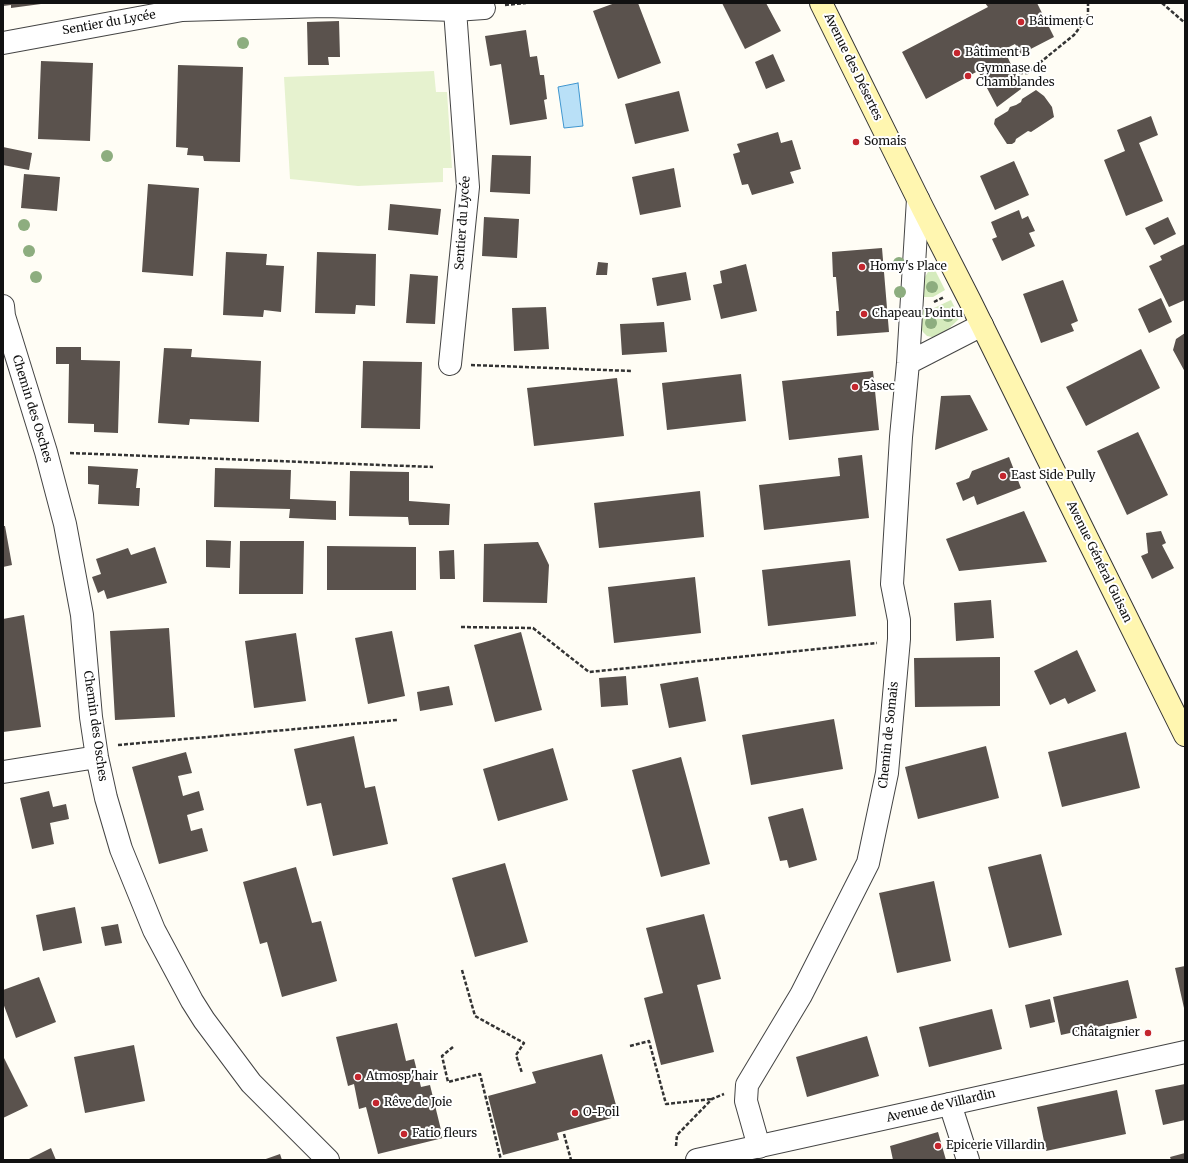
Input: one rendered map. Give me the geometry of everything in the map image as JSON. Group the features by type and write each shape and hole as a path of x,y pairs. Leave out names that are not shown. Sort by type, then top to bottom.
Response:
{"main road":[{"name":"Avenue des Désertes","path":"821,3 982,325"},
{"name":"Avenue Général Guisan","path":"982,325 1185,735"}],"street":[{"name":"Sentier du Lycée","path":"3,43 182,10 325,6 455,10 484,8"},
{"name":"Sentier du Lycée","path":"450,364 468,187 455,10"},
{"name":"Chemin de Somais","path":"759,1147 746,1101 747,1085 801,996 868,863 887,773 899,639 899,620 892,584 894,537 908,363 918,199"},
{"name":"Chemin des Osches","path":"3,306 4,316 46,452 64,524 82,615 91,717 97,757 106,798 121,849 154,930 192,1001 216,1037 251,1083 328,1160"},
{"path":"908,363 982,325"},
{"path":"3,772 97,757"},
{"name":"Avenue de Villardin","path":"697,1160 1185,1052"},
{"path":"950,1104 968,1160"}],"path":[{"path":"1019,73 1027,73 1074,35 1088,16 1088,3"},
{"path":"1162,3 1185,23"},
{"path":"450,364 631,371"},
{"path":"46,452 433,467"},
{"path":"461,627 533,628 589,672 881,643"},
{"path":"118,745 397,720"},
{"path":"462,970 475,1016 524,1043 516,1055 522,1073"},
{"path":"630,1046 649,1041 666,1104 712,1099 729,1092"},
{"path":"453,1047 442,1056 448,1082 480,1074 501,1160"},
{"path":"676,1146 677,1135 712,1099"},
{"path":"564,1134 570,1160"}],"green space":[{"path":"434,71 436,92 447,92 452,168 443,168 443,182 358,186 290,179 284,77"},
{"path":"934,268 945,290 933,297 921,297 923,280 928,272"},
{"path":"951,300 960,318 941,336 927,336 921,328 921,308 934,308"}],"water":[{"path":"578,83 583,126 564,128 558,87"}],"building":[{"path":"3,3 41,4 11,8 11,5 3,6"},
{"path":"615,3 638,3 661,63 618,79 593,11"},
{"path":"722,3 766,3 781,31 745,49"},
{"name":"Bâtiment B","path":"985,3 1037,3 1054,37 1021,54 1015,44 1009,47 1012,54 1007,56 1019,81 1021,89 997,107 978,71 926,99 902,52 988,7"},
{"path":"339,21 340,57 328,57 329,65 308,65 307,22"},
{"path":"526,30 530,57 537,56 540,75 544,75 547,99 544,100 547,119 510,125 501,64 490,66 485,36"},
{"path":"773,54 785,81 766,89 755,62"},
{"path":"41,61 93,63 90,141 38,139"},
{"path":"178,65 243,67 240,162 204,161 203,156 187,155 188,148 176,147"},
{"path":"1036,90 1044,96 1052,107 1054,117 1031,132 1028,131 1016,139 1012,144 1007,144 994,124 995,119"},
{"path":"679,91 689,131 635,144 625,104"},
{"path":"1151,116 1158,135 1139,143 1163,201 1126,216 1104,160 1125,151 1117,130"},
{"path":"778,132 781,143 792,140 801,169 790,172 794,183 752,195 748,184 742,185 733,154 740,152 737,144"},
{"path":"3,147 32,153 29,170 3,165"},
{"path":"492,155 531,156 530,194 490,192"},
{"path":"1014,161 1029,195 995,210 980,176"},
{"path":"674,168 681,207 640,215 632,177"},
{"path":"24,174 60,177 57,211 21,208"},
{"path":"148,184 199,188 193,276 142,272"},
{"path":"390,204 441,209 438,235 388,230"},
{"path":"1019,210 1022,219 1028,216 1035,231 1029,233 1035,246 1002,261 992,239 997,237 991,222"},
{"path":"484,217 519,219 517,258 482,256"},
{"path":"1168,217 1176,234 1154,245 1145,228"},
{"path":"1185,244 1185,300 1169,307 1149,266 1162,260 1160,256"},
{"path":"882,248 889,332 837,336 836,311 839,311 836,277 833,277 832,252"},
{"path":"226,252 267,254 266,265 284,266 281,312 264,310 263,317 223,315"},
{"path":"317,252 376,254 375,306 356,305 355,314 315,313"},
{"path":"598,262 608,263 607,275 596,275"},
{"path":"746,264 757,311 721,319 713,285 722,283 720,271"},
{"path":"686,272 691,300 657,306 652,278"},
{"path":"410,274 438,276 435,324 406,323"},
{"path":"1063,280 1078,321 1071,324 1074,331 1041,343 1023,294"},
{"path":"1161,298 1172,322 1149,333 1138,309"},
{"path":"546,307 549,349 514,351 512,308"},
{"path":"664,322 667,352 622,355 620,324"},
{"path":"1185,333 1185,372 1173,350 1176,339"},
{"path":"56,347 81,347 81,360 120,361 118,433 94,432 94,424 68,423 69,364 56,364"},
{"path":"164,348 192,349 191,357 261,361 259,422 190,419 189,425 158,423"},
{"path":"1141,349 1160,388 1086,426 1066,387"},
{"path":"363,361 422,362 420,429 361,428"},
{"path":"873,371 879,430 789,440 782,381"},
{"path":"741,374 746,421 667,430 662,383"},
{"path":"617,378 624,436 534,446 527,388"},
{"path":"970,395 988,430 935,450 941,396"},
{"path":"1138,432 1168,495 1127,515 1097,451"},
{"path":"862,455 869,518 764,530 759,485 840,476 838,458"},
{"path":"1009,457 1021,488 977,505 974,496 963,501 956,483 969,478 972,471"},
{"path":"88,466 138,469 136,488 140,488 139,506 98,504 99,485 88,484"},
{"path":"215,468 291,470 290,499 336,501 336,520 289,518 290,509 214,507"},
{"path":"350,471 409,472 409,501 450,504 449,525 409,525 408,517 349,516"},
{"path":"700,491 704,537 599,548 594,503"},
{"path":"1024,511 1047,562 959,571 946,539"},
{"path":"3,526 5,526 12,565 3,567"},
{"path":"1161,531 1166,543 1162,545 1174,568 1152,579 1141,556 1148,553 1146,533"},
{"path":"206,540 231,541 230,568 206,567"},
{"path":"240,541 304,541 303,594 239,594"},
{"path":"538,542 549,565 547,603 483,602 484,544"},
{"path":"327,546 416,547 416,590 327,590"},
{"path":"155,547 167,583 107,599 104,590 98,593 92,577 101,574 96,559 128,548 131,555"},
{"path":"454,550 455,579 440,579 439,551"},
{"path":"850,560 856,616 768,626 762,570"},
{"path":"695,577 701,633 614,643 608,587"},
{"path":"991,600 994,638 956,641 954,603"},
{"path":"24,615 41,727 3,732 3,619"},
{"path":"169,628 175,717 115,720 110,631"},
{"path":"392,631 405,696 368,704 355,638"},
{"path":"521,632 542,710 495,722 474,645"},
{"path":"296,633 306,701 254,708 245,641"},
{"path":"1077,650 1096,691 1068,704 1065,698 1050,705 1034,671"},
{"path":"1000,657 1000,706 915,707 914,658"},
{"path":"626,676 628,705 601,707 599,678"},
{"path":"698,677 706,721 669,728 660,684"},
{"path":"449,686 453,705 420,711 417,692"},
{"path":"834,719 843,769 751,785 742,735"},
{"path":"1126,732 1140,788 1062,807 1048,752"},
{"path":"354,736 365,788 375,786 388,844 333,856 321,803 307,806 294,749"},
{"path":"986,746 999,798 918,819 905,767"},
{"path":"553,748 568,800 498,821 483,769"},
{"path":"186,752 192,773 178,776 183,796 199,791 204,810 187,815 191,831 202,828 208,851 159,864 132,767"},
{"path":"681,757 710,864 661,877 632,770"},
{"path":"49,791 53,807 66,804 69,819 50,823 54,844 32,849 20,798"},
{"path":"803,808 817,860 789,868 787,860 780,861 768,817"},
{"path":"1041,854 1062,935 1009,948 988,867"},
{"path":"505,863 528,942 475,957 452,878"},
{"path":"296,867 312,923 321,921 337,981 282,997 267,942 260,944 243,882"},
{"path":"934,881 951,961 897,973 879,893"},
{"path":"75,907 82,943 43,951 36,915"},
{"path":"704,914 721,979 697,985 714,1052 661,1065 644,998 663,993 646,928"},
{"path":"118,924 122,943 105,946 101,927"},
{"path":"1185,966 1185,1008 1184,1008 1175,968"},
{"path":"39,977 56,1022 16,1038 3,1003 3,990"},
{"path":"1128,980 1137,1018 1061,1035 1053,997"},
{"path":"1050,999 1055,1022 1030,1028 1025,1005"},
{"path":"992,1009 1002,1049 929,1067 919,1027"},
{"path":"397,1023 406,1061 414,1059 421,1087 430,1085 443,1138 378,1154 366,1107 359,1109 354,1084 348,1086 336,1037"},
{"path":"867,1036 879,1076 807,1097 796,1057"},
{"path":"134,1045 145,1101 85,1113 74,1057"},
{"path":"602,1054 619,1116 557,1133 559,1140 503,1155 488,1096 536,1083 532,1072"},
{"path":"3,1058 28,1106 3,1118"},
{"path":"1185,1084 1185,1120 1163,1125 1155,1090"},
{"path":"1117,1090 1126,1134 1046,1151 1037,1107"},
{"path":"938,1132 946,1160 893,1160 890,1146"},
{"path":"51,1148 56,1160 27,1160"},
{"path":"1185,1153 1185,1160 1171,1160 1170,1157"},
{"path":"280,1154 282,1160 263,1160"}],"place":[{"name":"Bâtiment C","path":"1021,22"},
{"name":"Bâtiment B","path":"957,53"},
{"name":"Gymnase de Chamblandes","path":"968,76"},
{"name":"Somais","path":"856,142"},
{"name":"Homy's Place","path":"862,267"},
{"name":"Chapeau Pointu","path":"864,314"},
{"name":"5àsec","path":"855,387"},
{"name":"East Side Pully","path":"1003,476"},
{"name":"Châtaignier","path":"1148,1033"},
{"name":"Atmosp'hair","path":"358,1077"},
{"name":"Rêve de Joie","path":"376,1103"},
{"name":"O-Poil","path":"575,1113"},
{"name":"Fatio fleurs","path":"404,1134"},
{"name":"Epicerie Villardin","path":"938,1146"}]}
